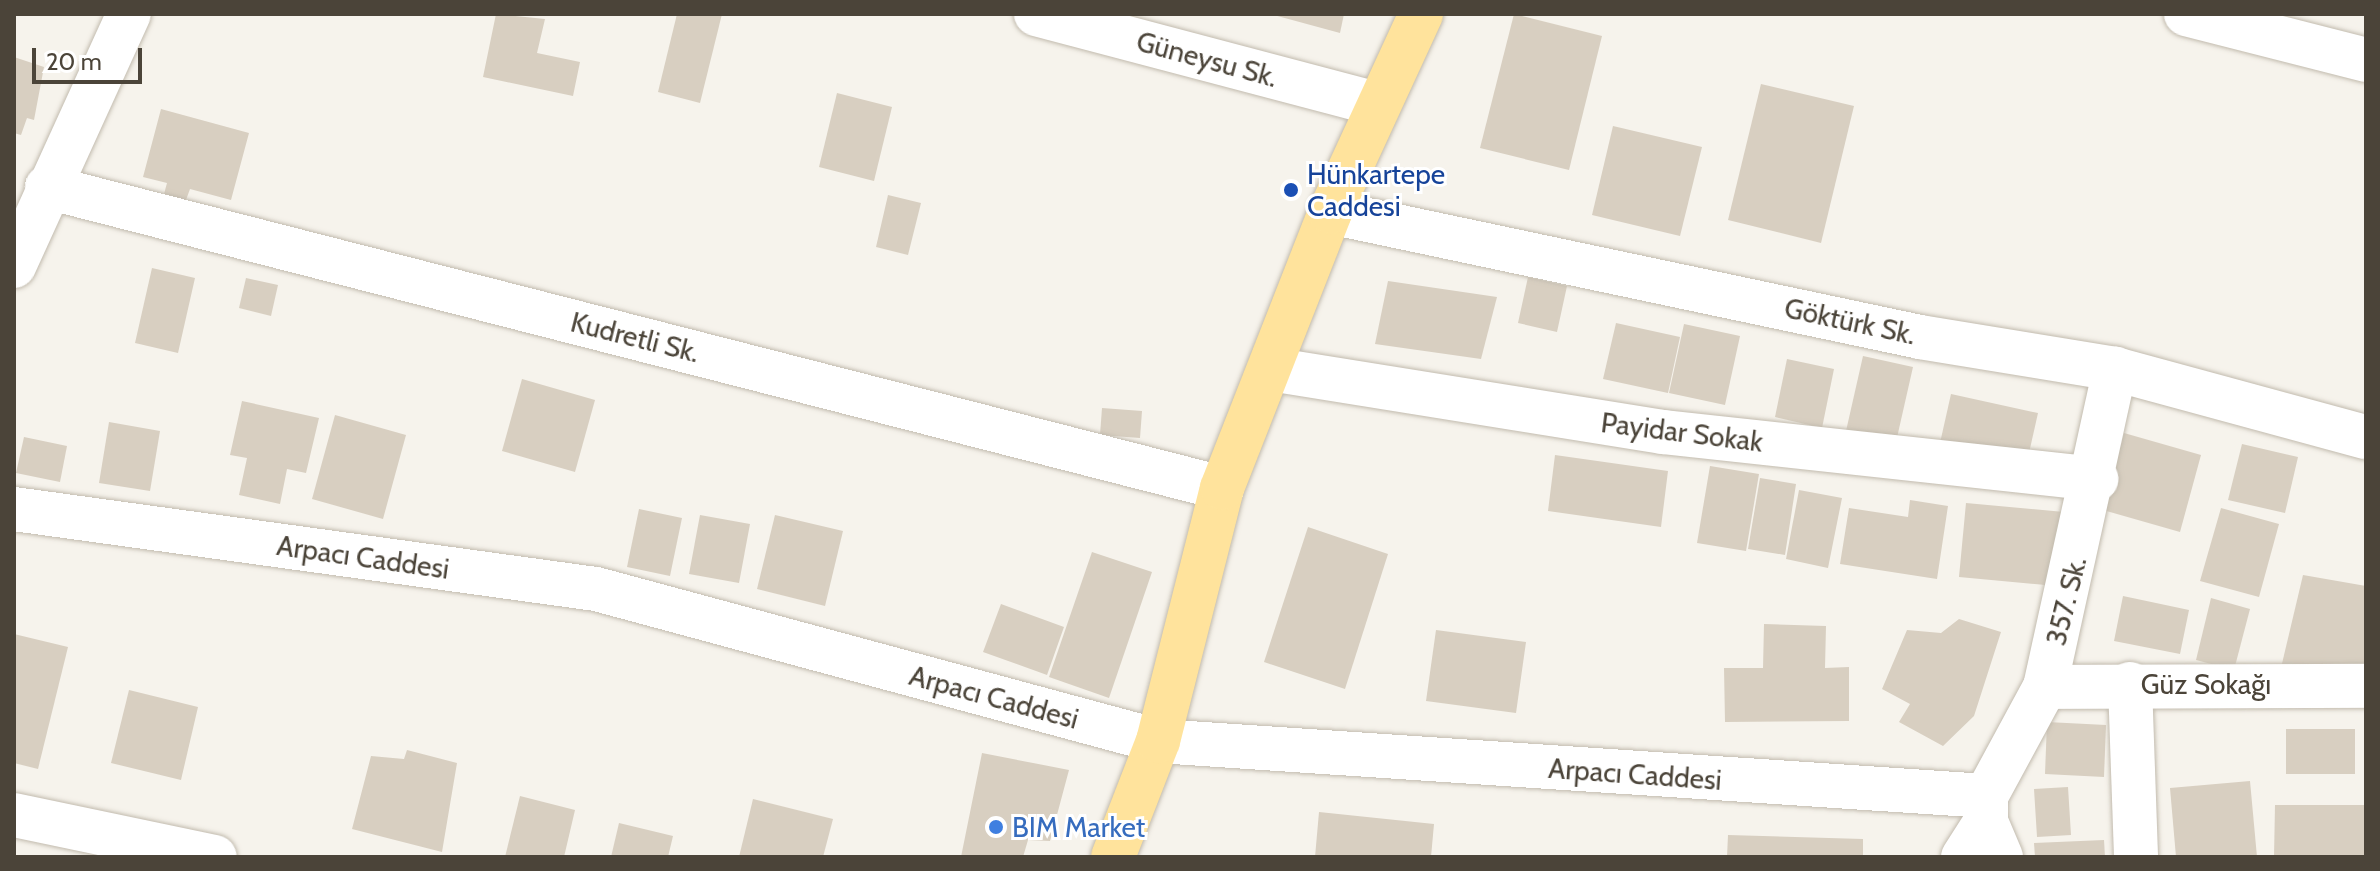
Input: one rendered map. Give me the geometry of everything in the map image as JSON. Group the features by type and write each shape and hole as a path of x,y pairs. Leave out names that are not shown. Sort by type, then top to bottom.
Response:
{"main road":[{"path":"1113,857 1158,741 1222,488 1330,212 1421,14"}],"street":[{"path":"14,266 47,187 129,14"},
{"name":"Güneysu Sk.","path":"1036,14 1377,104"},
{"path":"2186,14 2366,60"},
{"name":"Kudretli Sk.","path":"47,187 1222,488"},
{"name":"Göktürk Sk.","path":"1330,212 1920,337 2115,369 2366,437"},
{"name":"Payidar Sokak","path":"1270,369 1663,432 2096,479"},
{"name":"357. Sk.","path":"1984,833 2045,687 2096,479 2115,369"},
{"name":"Arpacı Caddesi","path":"14,509 596,589 1158,741 1984,833"},
{"path":"2130,684 2136,857"},
{"name":"Güz Sokağı","path":"2045,687 2130,684 2366,686"},
{"path":"14,815 215,857"}],"building":[{"path":"496,14 545,19 537,53 580,62 573,96 483,77"},
{"path":"677,14 722,14 700,103 658,92"},
{"path":"1270,14 1344,14 1340,33"},
{"path":"1514,14 1602,36 1569,170 1480,148"},
{"path":"14,57 44,67 34,120 27,118 21,135 14,133"},
{"path":"1761,84 1854,106 1821,243 1728,220"},
{"path":"837,93 892,107 874,181 819,167"},
{"path":"161,109 249,133 231,200 190,189 186,200 164,194 167,183 143,177"},
{"path":"1613,126 1702,147 1680,236 1592,215"},
{"path":"888,195 921,203 908,255 876,247"},
{"path":"152,268 195,278 178,353 135,343"},
{"path":"1528,277 1567,286 1557,332 1518,323"},
{"path":"246,278 278,285 271,316 239,308"},
{"path":"1388,281 1497,297 1481,359 1375,344"},
{"path":"1616,323 1680,337 1668,393 1603,379"},
{"path":"1684,324 1740,336 1725,405 1669,393"},
{"path":"1863,356 1913,367 1896,442 1846,431"},
{"path":"1787,359 1834,369 1822,428 1775,417"},
{"path":"522,379 595,400 575,472 502,451"},
{"path":"1951,394 2038,413 2027,462 1940,443"},
{"path":"242,401 319,418 306,473 287,469 280,504 239,495 247,458 230,455"},
{"path":"1102,408 1142,411 1140,438 1100,435"},
{"path":"335,415 406,435 383,519 312,499"},
{"path":"109,422 160,431 150,491 99,483"},
{"path":"2124,433 2201,455 2180,532 2103,510"},
{"path":"24,437 67,446 60,482 16,473"},
{"path":"2242,444 2298,457 2285,513 2228,500"},
{"path":"1555,455 1668,471 1661,527 1548,511"},
{"path":"1710,466 1759,474 1746,551 1697,543"},
{"path":"1760,478 1796,484 1785,555 1748,549"},
{"path":"1799,490 1842,498 1828,568 1786,559"},
{"path":"1910,500 1948,506 1937,579 1840,564 1849,508 1908,517"},
{"path":"1966,503 2064,512 2056,586 1959,577"},
{"path":"2221,508 2279,524 2259,597 2200,581"},
{"path":"639,509 682,518 670,576 627,567"},
{"path":"700,515 750,524 739,583 689,574"},
{"path":"775,515 843,531 825,606 757,589"},
{"path":"1308,527 1388,554 1345,689 1264,662"},
{"path":"1092,552 1152,572 1109,698 1049,677"},
{"path":"2303,575 2366,586 2366,675 2280,672"},
{"path":"2123,596 2189,610 2180,654 2114,641"},
{"path":"2211,598 2250,609 2234,670 2196,660"},
{"path":"1001,604 1064,627 1047,675 983,652"},
{"path":"1959,619 2001,632 1974,716 1943,746 1899,722 1910,704 1882,689 1907,630 1941,633"},
{"path":"1764,624 1826,626 1825,668 1849,667 1849,721 1725,722 1724,668 1763,668"},
{"path":"1436,630 1526,642 1516,713 1426,701"},
{"path":"14,634 68,647 38,769 14,763"},
{"path":"129,690 198,707 181,780 111,763"},
{"path":"2047,722 2106,725 2104,777 2045,774"},
{"path":"2286,729 2355,729 2355,774 2286,774"},
{"path":"407,750 457,763 442,852 352,829 371,756 404,759"},
{"path":"982,753 1069,770 1050,841 1028,840 1023,857 961,857"},
{"path":"2250,781 2257,857 2176,857 2170,788"},
{"path":"2068,787 2071,835 2037,837 2034,789"},
{"path":"520,796 575,810 564,857 505,857"},
{"path":"753,799 833,819 823,857 739,857"},
{"path":"2275,805 2366,805 2366,857 2274,857"},
{"path":"1319,812 1434,824 1431,857 1315,857"},
{"path":"619,823 673,836 668,857 611,857"},
{"path":"1728,835 1863,839 1863,857 1727,857"},
{"path":"2104,840 2105,857 2035,857 2034,843"}],"place":[{"name":"Hünkartepe Caddesi","path":"1291,190"},
{"name":"BIM Market","path":"996,827"}]}
